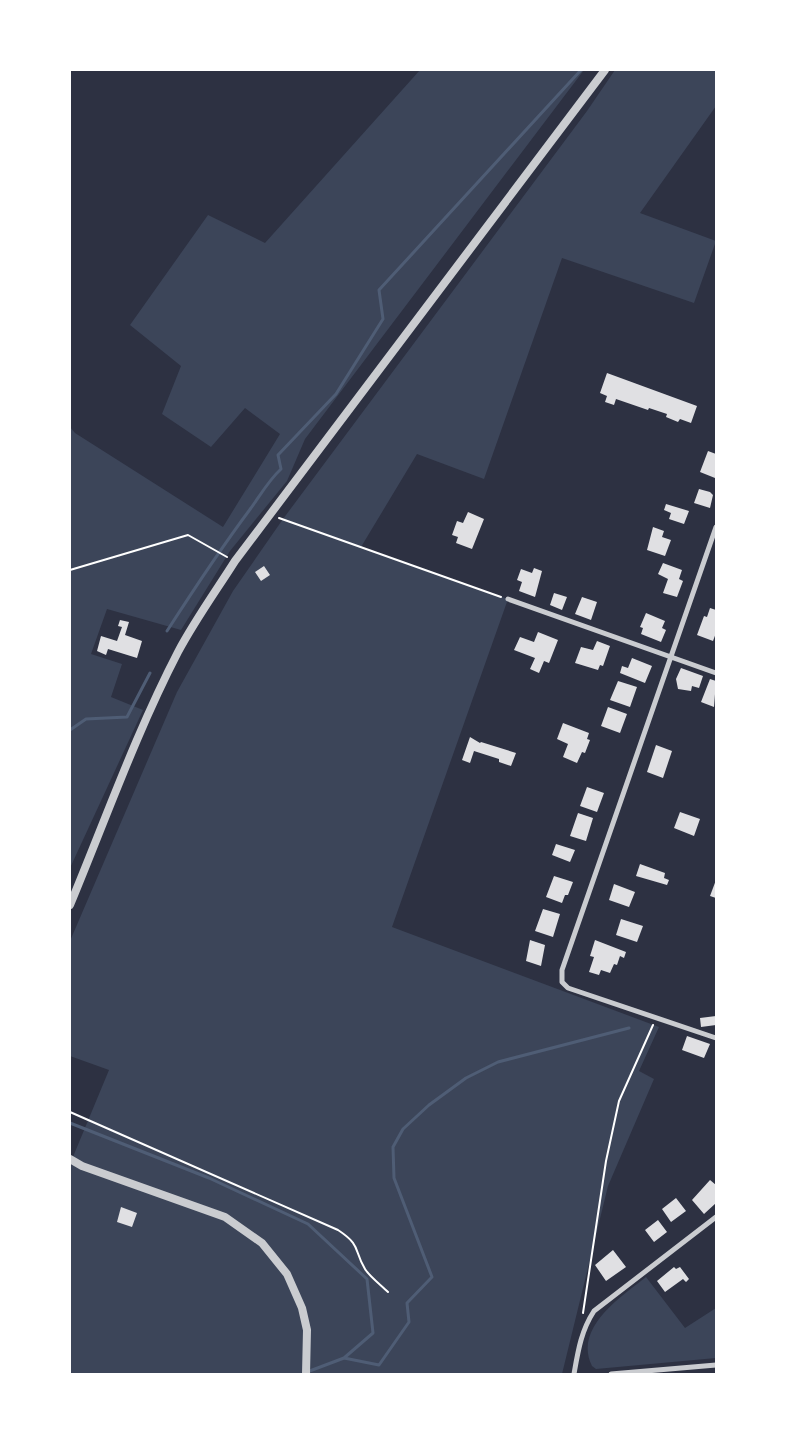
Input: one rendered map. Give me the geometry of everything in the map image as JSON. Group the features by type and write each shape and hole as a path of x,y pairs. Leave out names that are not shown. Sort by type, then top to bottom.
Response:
{"street":[{"path":"70,905 178,651 235,561 605,70"},
{"path":"716,527 562,970 562,982 568,988 716,1038"},
{"path":"508,599 716,672"},
{"path":"70,1159 90,1169 225,1217 262,1243 287,1274 302,1308 307,1330 306,1371"},
{"path":"574,1374 579,1344 594,1311 716,1217"},
{"path":"612,1374 716,1365"}],"path":[{"path":"271,515 508,599"},
{"path":"70,570 188,535 214,548 221,554"},
{"path":"583,1315 606,1162 619,1101 656,1019"},
{"path":"70,1112 338,1230 349,1237 358,1248 365,1269 388,1292"}],"shaded area":[{"path":"420,70 584,70 305,439 287,481 230,551 181,630 107,609 91,654 122,664 111,697 143,710 70,868 70,427 75,433 223,527 280,434 245,408 211,447 162,414 181,366 130,325 208,215 265,243"},
{"path":"615,70 716,70 716,106 640,213 716,241 694,303 562,258 484,479 417,454 361,547 508,599 392,927 659,1027 639,1071 654,1079 608,1186 562,1374 70,1374 70,1164 109,1070 70,1056 70,941 177,692 233,591 283,519 587,111"},
{"path":"646,1277 685,1328 716,1308 716,1358 596,1369 592,1366 588,1352 589,1339 594,1326 613,1304"}],"building":[{"path":"607,373 697,406 691,423 680,419 678,422 666,417 667,414 649,408 648,410 616,399 614,405 605,402 607,396 600,393"},
{"path":"708,451 716,454 715,478 700,472"},
{"path":"699,489 710,492 713,495 710,508 694,503"},
{"path":"666,504 689,511 684,524 669,519 671,513 664,510"},
{"path":"468,512 484,519 472,549 456,543 458,537 452,535 457,521 463,523"},
{"path":"653,527 664,531 662,537 671,540 665,556 647,550"},
{"path":"663,563 682,570 679,579 683,581 677,597 663,593 668,579 658,574"},
{"path":"264,566 270,575 261,581 255,572"},
{"path":"534,568 542,571 535,597 519,591 522,582 517,580 521,569 532,573"},
{"path":"554,593 567,597 562,610 550,605"},
{"path":"582,597 597,602 591,620 575,614"},
{"path":"710,608 716,610 716,633 713,641 697,635 704,616 707,617"},
{"path":"646,613 665,621 662,628 666,630 661,642 641,634 643,628 640,627"},
{"path":"120,620 129,622 125,635 142,641 137,658 108,649 106,655 97,651 101,636 117,641 122,627 118,626"},
{"path":"538,632 558,640 549,663 544,661 539,673 530,669 535,658 514,650 520,637 534,642"},
{"path":"597,641 610,646 603,666 600,665 598,670 575,663 581,647 593,650"},
{"path":"632,658 652,666 645,683 620,673 622,666 628,668"},
{"path":"681,668 703,676 699,688 692,686 691,691 678,689 676,679"},
{"path":"710,679 716,681 714,707 701,702"},
{"path":"618,681 637,687 630,707 610,700"},
{"path":"608,707 627,714 620,733 601,726"},
{"path":"563,723 589,733 587,739 590,740 585,753 582,752 577,763 563,757 568,744 557,739"},
{"path":"470,737 480,743 516,753 511,766 499,762 499,759 474,751 470,763 462,760"},
{"path":"656,745 672,751 663,778 647,772"},
{"path":"587,787 604,793 597,812 580,806"},
{"path":"680,812 700,819 694,836 674,828"},
{"path":"578,813 593,818 586,841 570,836"},
{"path":"556,844 575,850 570,862 552,855"},
{"path":"640,864 665,873 664,878 669,880 667,885 636,876"},
{"path":"554,876 573,882 568,895 565,895 562,903 546,897"},
{"path":"716,880 716,898 710,896"},
{"path":"614,884 635,892 629,907 609,900"},
{"path":"543,909 560,914 553,937 535,931"},
{"path":"621,919 643,926 637,942 616,935"},
{"path":"530,940 545,945 541,966 526,961"},
{"path":"595,940 626,952 624,958 620,956 617,965 614,964 610,973 601,970 599,975 589,972 594,957 590,956"},
{"path":"716,1016 716,1025 701,1027 700,1018"},
{"path":"687,1036 710,1044 704,1058 682,1050"},
{"path":"710,1180 716,1185 716,1203 704,1214 692,1200"},
{"path":"676,1198 686,1211 671,1222 662,1209"},
{"path":"121,1207 137,1213 132,1227 117,1222"},
{"path":"658,1220 667,1232 654,1242 645,1230"},
{"path":"613,1250 626,1267 606,1281 595,1265"},
{"path":"674,1267 676,1269 680,1267 689,1279 686,1282 683,1279 665,1292 657,1281"}],"waterway":[{"path":"167,631 229,538 269,482 281,469 278,455 336,394 383,319 379,290 581,70"},
{"path":"70,730 86,719 127,717 150,673"},
{"path":"344,1358 379,1365 409,1322 407,1303 432,1277 394,1178 393,1147 403,1129 429,1105 466,1078 498,1062 629,1028"},
{"path":"70,1123 209,1178 308,1224 367,1279 373,1333 344,1358 307,1372"}]}
